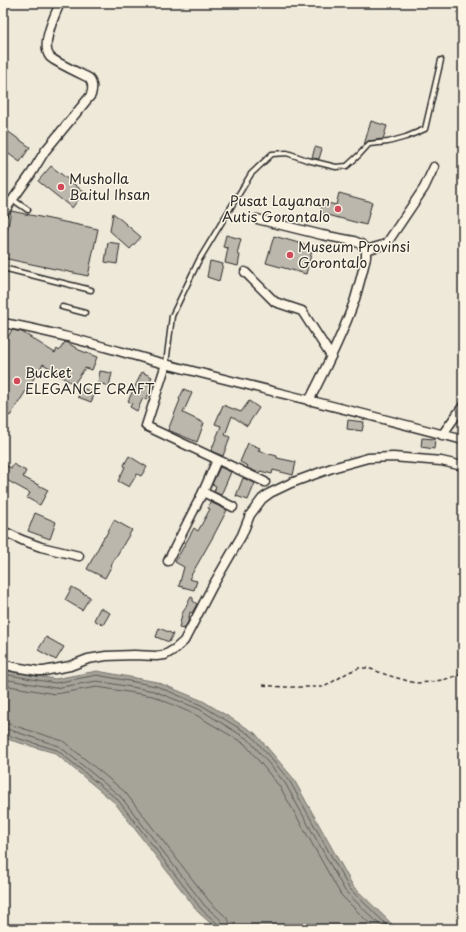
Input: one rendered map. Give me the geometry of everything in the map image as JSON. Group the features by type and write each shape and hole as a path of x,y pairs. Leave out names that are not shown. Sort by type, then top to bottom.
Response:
{"street":[{"path":"3,213 31,174 45,151 91,95 93,88 89,78 49,56 47,40 60,3"},
{"path":"366,250 383,246 387,243 424,188 434,167"},
{"path":"257,219 322,235 354,241 363,245 366,250 366,257 355,298 341,335 309,401"},
{"path":"245,272 275,302 302,311 331,356"},
{"path":"3,323 25,326 166,364 463,440"},
{"path":"166,364 146,426 265,482"},
{"path":"442,435 463,406"},
{"path":"3,664 44,671 70,666 88,659 106,656 165,655 184,641 212,587 242,535 250,515 262,499 270,493 291,483 332,468 368,458 393,457 441,461 463,466"},
{"path":"168,561 203,492 217,460"},
{"path":"203,492 232,507"},
{"path":"3,531 41,547 80,556"}],"lane":[{"path":"166,364 172,316 200,260 251,174 272,154 287,153 307,160 336,167 347,166 369,144 388,142 406,137 425,129 441,60"},
{"path":"12,199 28,210"},
{"path":"3,268 91,290"},
{"path":"62,307 85,313"}],"path":[{"path":"263,685 283,687 324,687 349,672 359,668 368,668 415,683 446,679 463,674"}],"water":[{"path":"3,670 55,679 97,671 157,682 203,701 255,733 293,778 353,886 397,929 217,929 199,913 115,803 55,753 3,738"}],"building":[{"path":"371,121 387,126 383,139 368,141 364,145"},
{"path":"3,128 30,147 20,162 3,150"},
{"path":"315,147 322,149 319,159 312,158"},
{"name":"Musholla Baitul Ihsan","path":"51,166 84,192 72,208 38,181"},
{"name":"Pusat Layanan Autis Gorontalo","path":"339,193 372,202 366,225 320,213 323,202 336,205"},
{"path":"11,211 98,229 88,276 3,258"},
{"path":"113,213 141,237 130,249 110,231"},
{"path":"226,235 241,239 237,254 240,255 238,266 225,263 228,248 223,247"},
{"name":"Museum Provinsi Gorontalo","path":"274,236 313,247 306,274 266,263"},
{"path":"108,242 120,244 117,264 105,262"},
{"path":"210,261 223,264 219,281 207,277"},
{"name":"Bucket ELEGANCE CRAFT","path":"12,330 22,332 55,353 57,349 59,351 65,342 79,350 97,357 92,370 85,368 74,384 56,374 57,372 43,364 10,416 3,411 3,345"},
{"path":"100,371 112,373 109,386 98,383"},
{"path":"142,372 152,377 148,385 152,387 146,400 143,398 137,411 130,407 132,403 128,401"},
{"path":"82,388 95,393 91,402 78,397"},
{"path":"184,389 192,393 183,413 204,423 197,442 168,430"},
{"path":"249,401 259,408 247,426 232,416 225,435 230,437 223,456 211,451 221,426 215,424 223,405 241,412"},
{"path":"348,420 364,422 362,431 347,429"},
{"path":"422,438 435,439 434,449 421,447"},
{"path":"248,443 260,448 258,451 277,456 277,458 296,462 293,475 273,470 272,474 260,471 259,473 247,468 248,466 240,462"},
{"path":"129,456 147,467 141,476 137,474 129,487 118,481"},
{"path":"3,464 11,468 13,464 26,471 23,477 48,490 40,505 27,498 30,493 3,478"},
{"path":"220,467 231,472 221,495 214,492 216,486 212,484"},
{"path":"243,478 255,483 248,500 236,496"},
{"path":"210,502 227,510 189,579 197,581 194,590 179,586 184,567 175,562 194,528 198,531 210,509 208,508"},
{"path":"35,513 56,522 50,539 28,531"},
{"path":"114,520 132,530 105,578 87,569"},
{"path":"72,587 90,597 82,610 65,600"},
{"path":"191,597 197,604 192,613 190,612 188,622 184,629 179,628 182,614"},
{"path":"100,608 110,613 103,625 94,620"},
{"path":"159,628 173,634 169,642 156,637"},
{"path":"46,637 64,647 56,660 38,650"}],"place":[{"name":"Musholla Baitul Ihsan","path":"61,187"},
{"name":"Pusat Layanan Autis Gorontalo","path":"338,209"},
{"name":"Museum Provinsi Gorontalo","path":"290,255"},
{"name":"Bucket ELEGANCE CRAFT","path":"17,381"}]}
